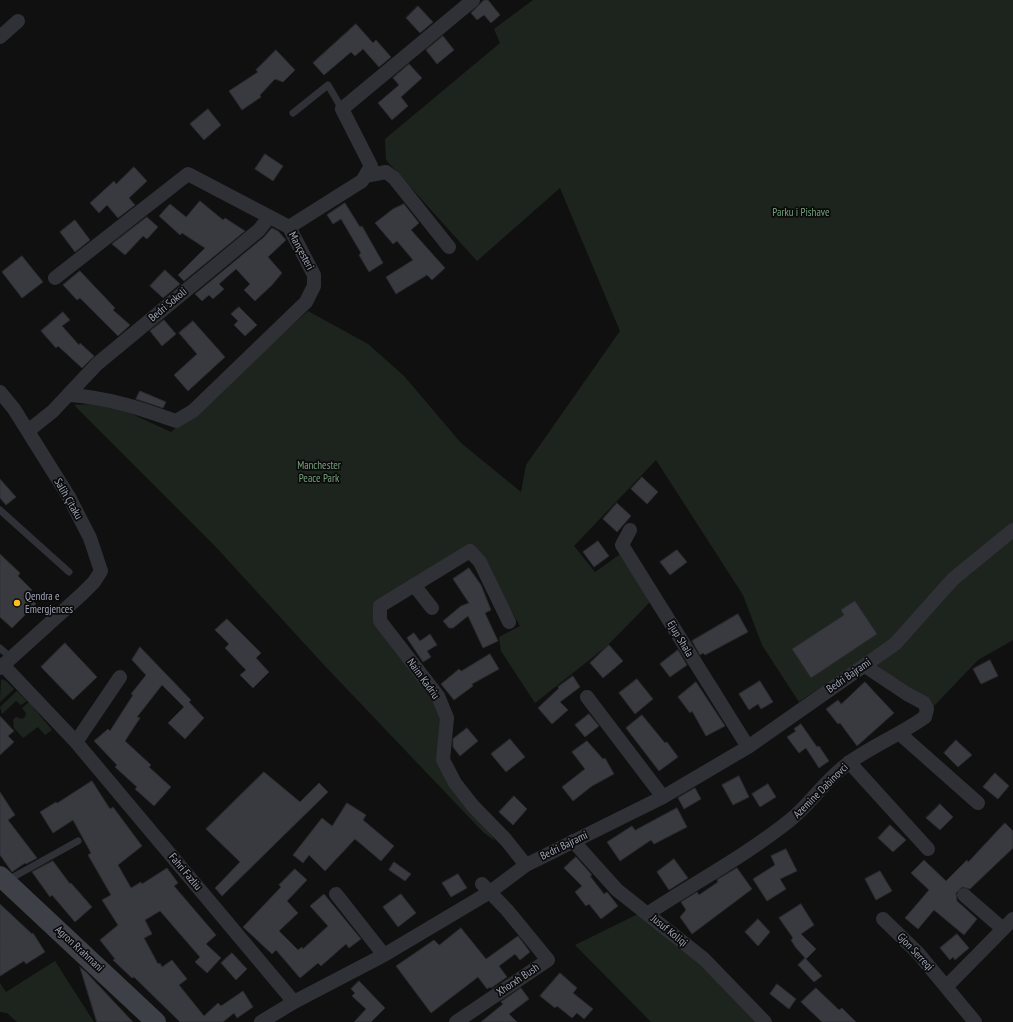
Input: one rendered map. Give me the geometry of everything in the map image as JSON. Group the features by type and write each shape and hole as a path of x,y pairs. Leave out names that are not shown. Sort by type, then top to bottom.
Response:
{"main road":[{"name":"Agron Rrahmani","path":"3,879 156,1022"}],"street":[{"path":"366,176 371,166 342,109 473,0"},
{"path":"0,37 18,21"},
{"path":"366,176 386,172 394,178 449,247"},
{"path":"54,278 188,174 289,227"},
{"name":"Mançesteri","path":"70,395 100,398 135,407 176,421 193,411 306,302 314,286 314,275 289,227 362,181 366,176"},
{"name":"Bedri Sokoli","path":"70,395 97,364 259,230 269,217"},
{"name":"Salih Çitaku","path":"0,392 14,409 69,497 90,538 101,570 94,582 86,590 3,660"},
{"path":"28,431 70,395"},
{"name":"Ejup Shala","path":"630,530 622,545 748,747"},
{"name":"Bedri Bajrami","path":"261,1022 294,1002 384,955 486,888 526,865 663,797 748,747 895,644 953,579 1013,530"},
{"name":"Naim Kadriu","path":"509,622 480,562 470,551 380,606 380,621 438,696 447,718 443,760 455,784 473,806 506,840 526,865"},
{"path":"414,584 432,608"},
{"name":"Fahri Fazliu","path":"3,660 76,742 294,1002"},
{"name":"Azemine Dabinovci","path":"647,914 706,876 735,860 790,820 849,762 925,717 927,709 924,702 908,694 865,666"},
{"path":"76,742 120,677"},
{"path":"587,697 663,797"},
{"path":"899,733 978,803"},
{"path":"849,762 928,849"},
{"name":"Jusuf Koliqi","path":"573,841 618,890 704,959 765,1022"},
{"name":"Xhorxh Bush","path":"456,1022 548,960 486,888"},
{"path":"336,894 384,955"},
{"path":"964,895 1003,929"},
{"name":"Gjon Serreqi","path":"883,919 918,953 975,1022"},
{"path":"946,986 1013,919"}],"lane":[{"path":"293,113 328,85 342,109"},
{"path":"0,510 69,572"},
{"path":"3,879 78,841"}],"green space":[{"name":"Parku i Pishave","path":"533,0 1013,0 1013,640 978,660 933,707 878,666 864,658 799,702 762,645 743,595 656,460 574,546 595,572 622,553 652,600 607,646 535,703 501,651 499,637 520,626 474,546 377,604 436,699 441,714 439,758 495,841 484,833 324,665 215,546 74,405 108,403 171,432 308,311 368,344 404,376 461,443 521,492 526,465 620,331 560,188 477,261 386,160 385,139 500,43 494,29"},
{"path":"1,679 6,681 14,689 0,702"},
{"path":"17,691 27,701 21,705 16,701 2,714 0,707"},
{"path":"29,702 52,730 45,735 38,727 23,738 14,728 13,720 16,717 22,719 25,717 26,713 22,708"},
{"path":"638,914 706,964 757,1022 651,1022 575,945"},
{"path":"55,961 94,1022 17,1022 7,1013 0,1012 0,983 6,992"}],"building":[{"path":"484,0 488,0 500,15 491,23 484,15 477,20 471,13"},
{"path":"418,6 433,22 420,33 406,18"},
{"path":"356,24 373,43 376,40 391,57 379,67 363,49 355,56 351,52 324,75 313,63"},
{"path":"443,36 454,50 437,64 426,50"},
{"path":"276,50 295,70 283,82 275,79 260,95 261,97 242,110 229,91 258,72 256,70"},
{"path":"409,64 422,78 401,97 408,106 392,120 378,103 399,85 393,78"},
{"path":"208,109 221,125 204,140 190,124"},
{"path":"265,154 283,166 273,181 255,169"},
{"path":"134,167 147,181 129,198 135,205 118,218 107,205 99,213 90,203 114,181 116,184"},
{"path":"200,201 223,220 225,218 245,231 184,281 178,275 205,248 182,233 180,235 159,216 170,204 186,217"},
{"path":"345,203 360,227 362,226 383,263 369,272 359,255 361,253 341,219 333,224 327,215"},
{"path":"404,204 419,223 411,230 445,268 432,280 427,275 396,294 386,277 413,260 397,241 393,244 375,223 393,209"},
{"path":"147,217 158,227 147,239 143,236 125,255 112,244"},
{"path":"75,220 90,240 75,252 60,232"},
{"path":"272,228 278,231 286,240 268,257 282,273 255,301 244,290 250,284 236,269 219,284 224,289 213,299 209,295 202,301 195,294 264,237"},
{"path":"22,256 43,282 22,298 2,272"},
{"path":"165,270 180,284 163,298 150,286"},
{"path":"80,271 115,308 113,310 130,325 118,336 80,298 77,300 63,285"},
{"path":"239,307 257,325 245,336 234,325 238,321 231,314"},
{"path":"63,312 70,320 62,326 79,345 80,343 94,356 82,368 58,346 56,348 41,331"},
{"path":"164,320 176,334 162,346 150,331"},
{"path":"193,321 225,357 188,391 174,375 197,354 179,333"},
{"path":"140,391 166,402 163,408 136,399"},
{"path":"642,477 658,492 647,504 631,489"},
{"path":"0,479 16,497 6,505 0,498"},
{"path":"617,503 631,516 617,532 603,519"},
{"path":"598,541 609,556 594,567 583,552"},
{"path":"677,550 687,562 670,575 660,562"},
{"name":"Qendra e Emergjences","path":"0,554 20,573 18,576 32,590 27,595 36,604 12,628 0,617"},
{"path":"469,568 481,585 491,610 485,613 498,641 483,648 468,616 453,628 449,628 443,621 461,606 469,603 453,579"},
{"path":"855,601 877,634 811,678 792,649 844,615 841,610"},
{"path":"738,614 748,632 705,655 703,653 700,655 692,641"},
{"path":"227,619 261,653 256,658 269,672 253,688 240,675 246,670 225,648 229,644 215,630"},
{"path":"414,633 420,641 430,634 437,645 427,651 431,657 423,662 407,638"},
{"path":"65,643 97,677 73,700 41,667"},
{"path":"609,645 623,661 603,678 590,663"},
{"path":"140,647 191,700 189,702 204,718 185,739 168,723 184,707 162,685 137,717 140,718 125,741 151,765 149,767 171,787 154,806 135,789 137,787 115,767 117,765 94,741 108,729 110,731 133,695 131,694 146,675 132,660"},
{"path":"678,650 687,665 670,677 660,664"},
{"path":"490,654 499,669 472,684 473,686 454,700 441,684 459,669 461,671"},
{"path":"990,660 998,676 981,684 973,669"},
{"path":"573,676 580,687 560,702 568,710 552,724 538,708 559,688 558,687"},
{"path":"637,679 653,699 635,714 619,693"},
{"path":"760,681 773,702 761,709 758,704 749,710 739,694"},
{"path":"696,682 725,726 706,736 692,711 690,713 678,697"},
{"path":"865,682 894,713 857,746 840,723 838,724 826,709 838,700 841,704"},
{"path":"589,714 599,726 585,737 575,725"},
{"path":"642,715 665,743 667,742 678,757 659,771 626,728"},
{"path":"0,716 14,731 8,736 14,742 0,755"},
{"path":"801,724 829,761 819,768 806,748 799,753 787,737 796,731 794,729"},
{"path":"467,728 478,741 460,756 453,747 453,739"},
{"path":"510,739 525,757 506,772 491,754"},
{"path":"956,740 972,755 958,767 944,753"},
{"path":"587,741 603,759 605,758 614,774 592,786 573,801 562,787 585,769 572,752"},
{"path":"264,772 300,802 319,783 328,792 222,896 215,888 240,862 206,829"},
{"path":"995,773 1009,786 998,799 983,787"},
{"path":"739,776 749,797 733,805 722,785"},
{"path":"92,781 110,809 113,807 142,846 118,865 131,888 141,882 142,884 167,868 178,883 174,886 216,935 206,944 221,958 207,973 195,962 200,957 160,911 145,920 152,934 144,938 158,964 160,963 162,967 172,960 187,979 179,985 204,1016 218,1003 221,1006 243,991 253,1007 237,1018 234,1013 223,1022 180,1022 134,977 132,978 113,960 115,959 100,940 118,925 102,900 111,895 88,855 91,853 73,820 53,833 40,812"},
{"path":"768,784 776,797 760,807 752,794"},
{"path":"695,788 701,799 684,809 678,798"},
{"path":"0,792 15,815 8,820 37,858 26,864 25,863 12,872 0,855"},
{"path":"514,796 527,809 513,825 499,812"},
{"path":"347,803 366,815 363,820 394,846 381,861 355,839 325,871 309,855 303,863 293,855 322,818 332,826"},
{"path":"940,804 953,817 940,830 926,818"},
{"path":"677,808 687,827 654,844 651,840 620,861 607,842 632,826 635,830"},
{"path":"1005,823 1013,831 1013,848 970,889 962,887 956,893 957,901 977,919 964,935 934,910 918,929 905,918 929,890 911,873 924,860 946,881 967,860 968,862"},
{"path":"890,825 906,840 893,852 878,838"},
{"path":"786,849 797,871 780,879 786,889 767,901 753,879 775,865 771,856"},
{"path":"576,857 592,875 590,876 604,894 607,892 618,906 601,919 589,904 586,906 575,892 582,886 564,868"},
{"path":"674,859 688,878 669,890 657,872"},
{"path":"53,861 70,884 71,883 92,907 75,922 52,895 50,897 32,872"},
{"path":"394,862 411,874 405,881 389,870"},
{"path":"737,868 752,889 692,934 680,917 686,910 681,902 697,892 699,895 718,882 717,880"},
{"path":"295,869 307,880 287,901 298,913 279,931 298,950 302,947 303,949 328,926 310,906 324,894 361,939 349,948 346,944 321,966 318,963 300,978 276,950 272,954 243,927 281,887 279,885"},
{"path":"880,871 892,891 876,900 865,879"},
{"path":"458,874 467,888 451,897 442,883"},
{"path":"401,894 416,913 398,927 383,907"},
{"path":"0,904 32,934 33,933 45,952 26,964 24,961 0,976"},
{"path":"801,904 814,925 801,934 816,949 806,959 796,948 791,940 793,938 779,918"},
{"path":"758,919 770,932 758,946 745,932"},
{"path":"461,928 486,959 518,936 530,952 520,960 515,954 499,966 507,977 491,988 490,987 487,989 478,977 431,1013 396,966 434,940 439,945"},
{"path":"957,934 969,948 955,960 953,957 950,960 940,948"},
{"path":"232,953 247,969 236,980 221,963"},
{"path":"805,958 822,976 814,982 798,965"},
{"path":"80,967 86,972 133,1022 97,1022"},
{"path":"560,973 577,988 573,993 593,1009 584,1019 577,1013 572,1018 557,1006 555,1008 540,996"},
{"path":"359,981 385,1008 371,1022 354,1022 366,1009 352,996 355,993 351,989"},
{"path":"777,984 796,999 789,1009 770,994"},
{"path":"521,988 529,999 509,1014 517,1022 481,1022 503,1004 501,1002"},
{"path":"816,988 839,1010 842,1008 856,1022 822,1022 801,1002"}],"place":[{"name":"Qendra e Emergjences","path":"17,603"}],"park label":[{"name":"Manchester Peace Park","path":"319,472"}]}
